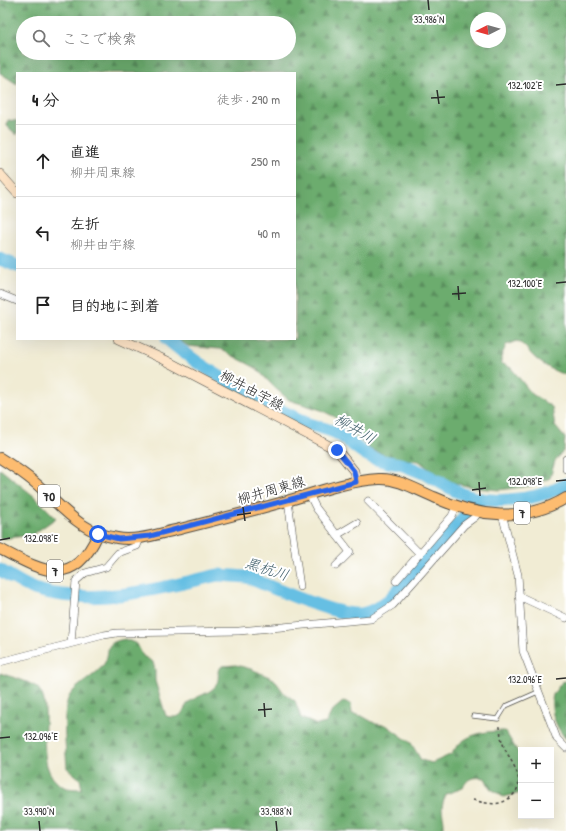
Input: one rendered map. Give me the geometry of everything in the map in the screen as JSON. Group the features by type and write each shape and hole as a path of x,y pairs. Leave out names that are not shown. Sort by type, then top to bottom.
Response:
{"main road":[{"path":"0,174 16,192"},
{"name":"柳井由宇線","path":"121,340 165,360 337,450 354,471 356,482"},
{"name":"70","path":"0,458 30,478 75,521 98,534"},
{"name":"柳井周東線","path":"98,534 119,539 140,538 288,501 356,482 381,479 395,482 460,508 477,513 502,514 541,510 566,498"},
{"name":"7","path":"0,549 31,565 46,571 57,572 68,569 85,557 98,534"}],"street":[{"path":"0,294 16,301"},
{"path":"566,459 566,469"},
{"path":"309,494 316,508 350,552 336,566"},
{"path":"368,500 420,554"},
{"path":"288,501 300,587"},
{"path":"396,581 460,508"},
{"path":"0,662 71,643 117,633 216,632 371,619 393,605 464,525 477,513"},
{"path":"502,514 518,575 523,651 557,739 566,748"},
{"path":"337,535 357,523"},
{"path":"71,643 70,635 75,601 76,581 85,573 106,567 118,553 137,546 140,538"},
{"path":"519,596 566,618"}],"lane":[{"path":"473,716 498,719 506,706 538,692"}],"path":[{"path":"473,800 487,804 502,803 510,798 518,789 520,784 515,765 502,742 498,719"}],"green space":[{"path":"0,0 566,0 566,375 553,370 540,362 517,341 506,345 501,357 501,363 511,368 532,394 552,407 555,426 565,438 564,450 555,461 550,478 531,486 499,490 475,488 443,480 419,461 392,458 370,449 335,417 321,410 289,400 256,368 220,349 188,346 179,340 296,340 296,72 16,72 16,83 0,73"},
{"path":"8,120 16,121 16,134 7,126"},
{"path":"0,469 35,497 56,518 32,535 0,539"},
{"path":"125,639 137,644 143,656 153,662 155,681 166,716 177,717 188,703 215,687 218,678 218,671 222,666 236,665 251,669 274,679 284,693 295,701 301,718 317,725 326,723 332,711 344,701 351,704 352,714 362,716 376,724 386,725 411,743 421,760 432,763 452,754 456,747 474,735 505,731 518,752 518,794 503,797 490,788 485,778 471,778 463,788 446,794 442,805 444,828 440,831 0,831 0,673 35,686 42,694 45,706 45,751 47,765 53,778 64,787 71,789 82,789 80,779 67,768 65,720 67,701 77,687 101,668 106,659 108,648 110,645"},
{"path":"566,681 566,739 556,724 552,701 554,693 562,682"}],"waterway":[{"name":"柳井川","path":"0,259 16,266"},
{"name":"柳井川","path":"168,340 183,352 233,385 268,404 304,422 334,432 362,452 375,459 403,465 423,473 465,495 481,499 513,500 547,493 566,484"},
{"name":"黒杭川","path":"0,570 36,590 63,595 86,597 130,594 218,575 247,577 321,606 350,614 361,614 372,611 389,600 480,499"}],"route":[{"path":"98,534 119,539 150,536 288,501 343,484 356,482 354,471 350,464 337,450"}]}
